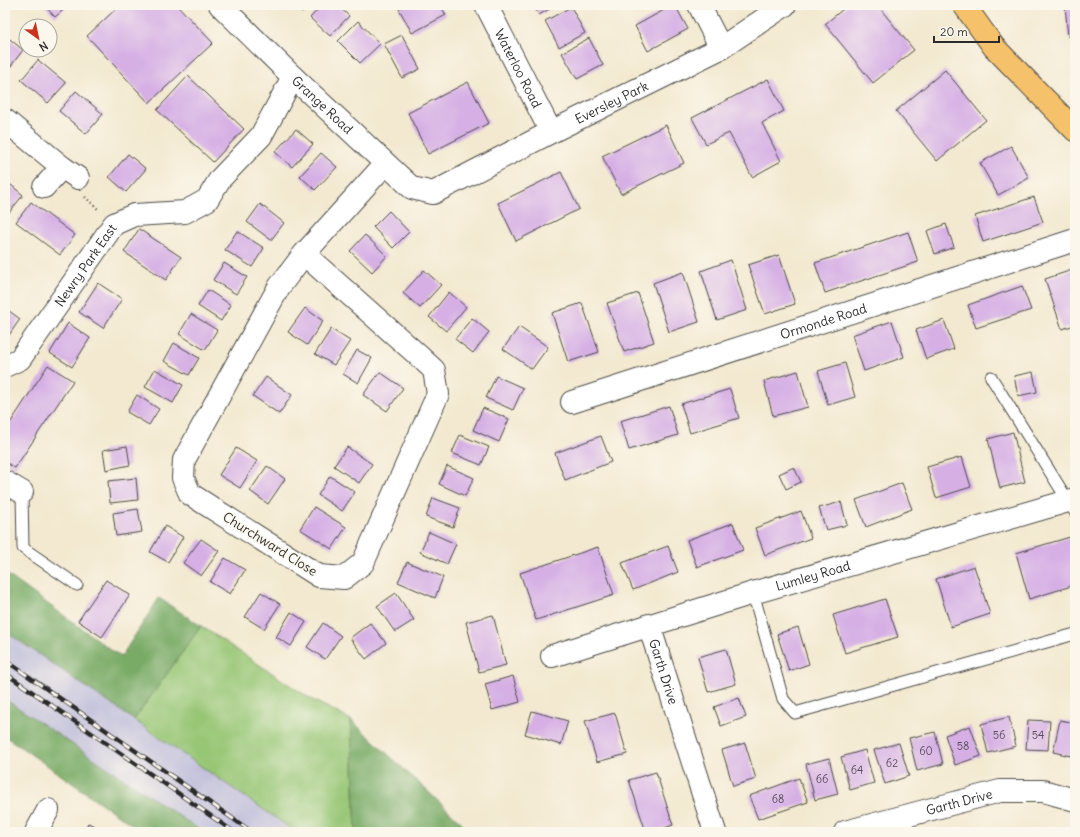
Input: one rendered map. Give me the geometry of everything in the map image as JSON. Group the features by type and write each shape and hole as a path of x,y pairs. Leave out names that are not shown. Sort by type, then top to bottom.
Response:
{"highway":[{"path":"964,5 994,47 1075,130"}],"street":[{"name":"Grange Road","path":"220,5 293,77 412,188 433,193"},
{"name":"Waterloo Road","path":"486,5 551,132"},
{"path":"699,5 721,48"},
{"name":"Eversley Park","path":"433,193 551,132 721,48 785,5"},
{"name":"Newry Park East","path":"5,366 20,359 114,224 134,215 185,212 207,200 220,179 261,136 293,77"},
{"path":"5,120 70,173 44,187"},
{"name":"Churchward Close","path":"304,254 434,370 438,394 363,563 344,578 319,576 190,494 182,478 184,460 279,287 304,254 385,164"},
{"name":"Ormonde Road","path":"572,402 1075,240"},
{"name":"Lumley Road","path":"552,656 753,593 1073,504"},
{"name":"Garth Drive","path":"650,625 715,832"},
{"name":"Garth Drive","path":"845,832 1000,791 1042,792 1075,800"},
{"path":"36,832 48,810"}],"lane":[{"path":"991,377 1073,504"},
{"path":"14,487 23,548 78,585"},
{"path":"753,593 783,699 795,713 1075,634"}],"path":[{"path":"70,173 79,193 114,224"}],"shaded area":[{"path":"5,631 296,832 203,832 5,699"}],"green space":[{"path":"5,573 121,657 159,598 201,626 134,720 5,631"},
{"path":"201,626 311,699 351,720 356,832 296,832 134,720"},
{"path":"5,699 203,832 142,832 5,736"},
{"path":"351,720 464,825 467,832 356,832"}],"building":[{"path":"44,5 69,5 55,17"},
{"path":"120,5 177,5 213,43 149,103 87,36"},
{"path":"294,5 310,5 302,13"},
{"path":"322,5 337,5 349,16 330,36 310,18"},
{"path":"406,5 440,5 446,15 412,33 399,9"},
{"path":"533,5 556,5 539,15"},
{"path":"675,5 688,29 648,51 635,26"},
{"path":"848,5 877,5 914,50 873,83 825,24"},
{"path":"1065,5 1075,5 1075,36 1068,37"},
{"path":"571,7 585,33 559,47 545,21"},
{"path":"358,21 380,44 360,63 338,41"},
{"path":"5,35 18,46 18,57 7,71 5,69"},
{"path":"402,35 420,69 402,78 384,44"},
{"path":"589,38 603,65 577,79 562,53"},
{"path":"38,60 66,83 48,103 21,80"},
{"path":"945,70 986,120 937,161 896,111"},
{"path":"188,76 244,129 213,162 157,110"},
{"path":"768,79 784,111 762,123 781,161 752,177 729,133 706,144 692,118"},
{"path":"468,82 489,123 428,154 408,113"},
{"path":"76,91 103,114 86,134 59,111"},
{"path":"666,125 684,163 621,194 602,156"},
{"path":"296,129 313,144 292,167 275,152"},
{"path":"1011,146 1029,178 998,195 980,163"},
{"path":"321,153 337,167 315,190 300,176"},
{"path":"128,154 146,169 126,192 109,177"},
{"path":"561,172 579,209 516,241 498,203"},
{"path":"5,180 23,195 8,214 5,211"},
{"path":"1034,197 1043,222 983,242 975,216"},
{"path":"31,202 75,235 60,255 16,222"},
{"path":"260,204 284,223 271,240 247,222"},
{"path":"389,211 409,232 393,248 373,227"},
{"path":"946,224 954,247 935,254 927,231"},
{"path":"139,229 181,257 166,280 124,252"},
{"path":"237,231 264,248 252,267 225,250"},
{"path":"908,232 918,262 825,293 815,263"},
{"path":"365,235 387,256 372,272 350,251"},
{"path":"779,255 795,304 765,314 748,265"},
{"path":"731,260 747,310 717,320 701,271"},
{"path":"224,263 247,277 236,294 213,280"},
{"path":"1075,269 1075,325 1062,329 1045,279"},
{"path":"424,270 441,285 420,308 403,293"},
{"path":"683,272 699,322 669,332 653,283"},
{"path":"98,283 122,299 103,328 79,312"},
{"path":"1022,286 1031,310 976,328 968,305"},
{"path":"208,290 231,305 221,321 198,306"},
{"path":"449,292 466,307 446,331 429,317"},
{"path":"638,293 654,342 624,352 607,303"},
{"path":"582,303 599,352 568,362 552,313"},
{"path":"5,308 20,319 5,341"},
{"path":"305,308 323,321 307,345 288,332"},
{"path":"191,314 217,330 205,350 179,334"},
{"path":"472,318 489,332 473,353 455,339"},
{"path":"944,320 954,349 926,359 916,330"},
{"path":"892,321 904,357 864,371 852,335"},
{"path":"68,323 90,338 72,367 50,353"},
{"path":"519,327 548,347 532,369 503,349"},
{"path":"331,329 350,341 334,365 315,354"},
{"path":"174,343 199,358 189,375 164,361"},
{"path":"357,350 372,358 358,383 343,374"},
{"path":"845,363 855,397 828,405 818,371"},
{"path":"48,365 73,381 15,468 5,462 5,431"},
{"path":"155,369 183,385 173,403 145,387"},
{"path":"798,371 808,407 773,416 764,381"},
{"path":"380,372 403,388 387,411 363,395"},
{"path":"1033,372 1037,392 1018,396 1014,376"},
{"path":"496,376 523,388 513,410 486,398"},
{"path":"266,377 292,395 279,414 253,396"},
{"path":"730,389 739,418 690,433 681,404"},
{"path":"137,395 159,409 149,425 127,412"},
{"path":"669,406 678,435 629,450 620,421"},
{"path":"483,408 509,419 499,442 473,430"},
{"path":"1013,432 1025,482 1000,488 988,439"},
{"path":"460,435 489,447 481,465 452,453"},
{"path":"601,436 611,462 565,480 555,453"},
{"path":"127,446 130,465 106,470 103,450"},
{"path":"347,447 372,464 359,483 334,466"},
{"path":"236,448 257,461 240,488 219,475"},
{"path":"962,457 971,487 936,498 927,467"},
{"path":"267,466 285,479 268,504 250,491"},
{"path":"447,466 474,478 465,496 439,484"},
{"path":"794,467 801,482 786,489 779,474"},
{"path":"330,476 355,492 342,511 318,495"},
{"path":"136,478 138,500 110,503 108,481"},
{"path":"902,483 912,509 866,527 856,500"},
{"path":"433,498 460,508 453,527 426,517"},
{"path":"841,502 847,525 826,530 819,508"},
{"path":"314,507 346,527 332,549 300,529"},
{"path":"138,509 142,532 116,536 113,513"},
{"path":"801,511 811,538 765,555 755,528"},
{"path":"733,523 743,550 697,567 687,540"},
{"path":"165,526 183,537 168,562 150,552"},
{"path":"429,532 456,544 447,564 420,552"},
{"path":"1070,537 1075,555 1075,585 1029,599 1016,553"},
{"path":"201,539 219,551 201,576 183,563"},
{"path":"668,546 678,572 633,590 622,563"},
{"path":"598,547 614,595 536,620 520,573"},
{"path":"225,558 245,570 230,594 210,582"},
{"path":"407,562 443,577 435,598 398,582"},
{"path":"974,566 990,614 951,627 936,579"},
{"path":"106,580 130,595 102,637 78,621"},
{"path":"261,592 280,604 264,629 245,617"},
{"path":"396,593 414,620 395,632 377,606"},
{"path":"885,599 898,637 845,653 833,615"},
{"path":"291,612 306,622 291,646 276,637"},
{"path":"493,615 506,665 479,672 466,622"},
{"path":"323,623 341,636 325,659 307,647"},
{"path":"370,623 386,643 366,659 350,638"},
{"path":"798,627 809,664 789,671 777,634"},
{"path":"726,649 736,684 708,692 698,657"},
{"path":"513,676 520,702 492,710 485,684"},
{"path":"739,698 746,717 721,726 714,707"},
{"path":"532,711 568,721 561,745 525,734"},
{"path":"615,713 627,754 597,762 585,721"},
{"path":"1009,717 1016,746 988,753 981,724"},
{"path":"1028,720 1050,721 1048,750 1026,749"},
{"path":"1060,720 1075,723 1075,757 1053,752"},
{"path":"970,726 981,756 955,765 945,735"},
{"path":"935,732 943,764 917,771 909,738"},
{"path":"745,743 756,779 733,786 722,750"},
{"path":"899,743 909,776 885,784 874,750"},
{"path":"865,750 874,783 850,790 841,757"},
{"path":"829,758 838,794 815,800 806,764"},
{"path":"656,772 673,825 653,832 646,832 629,780"},
{"path":"799,778 808,802 758,819 749,796"},
{"path":"88,823 107,832 84,832"}],"railway":[{"path":"5,660 252,832"},
{"path":"5,673 234,832"}]}
